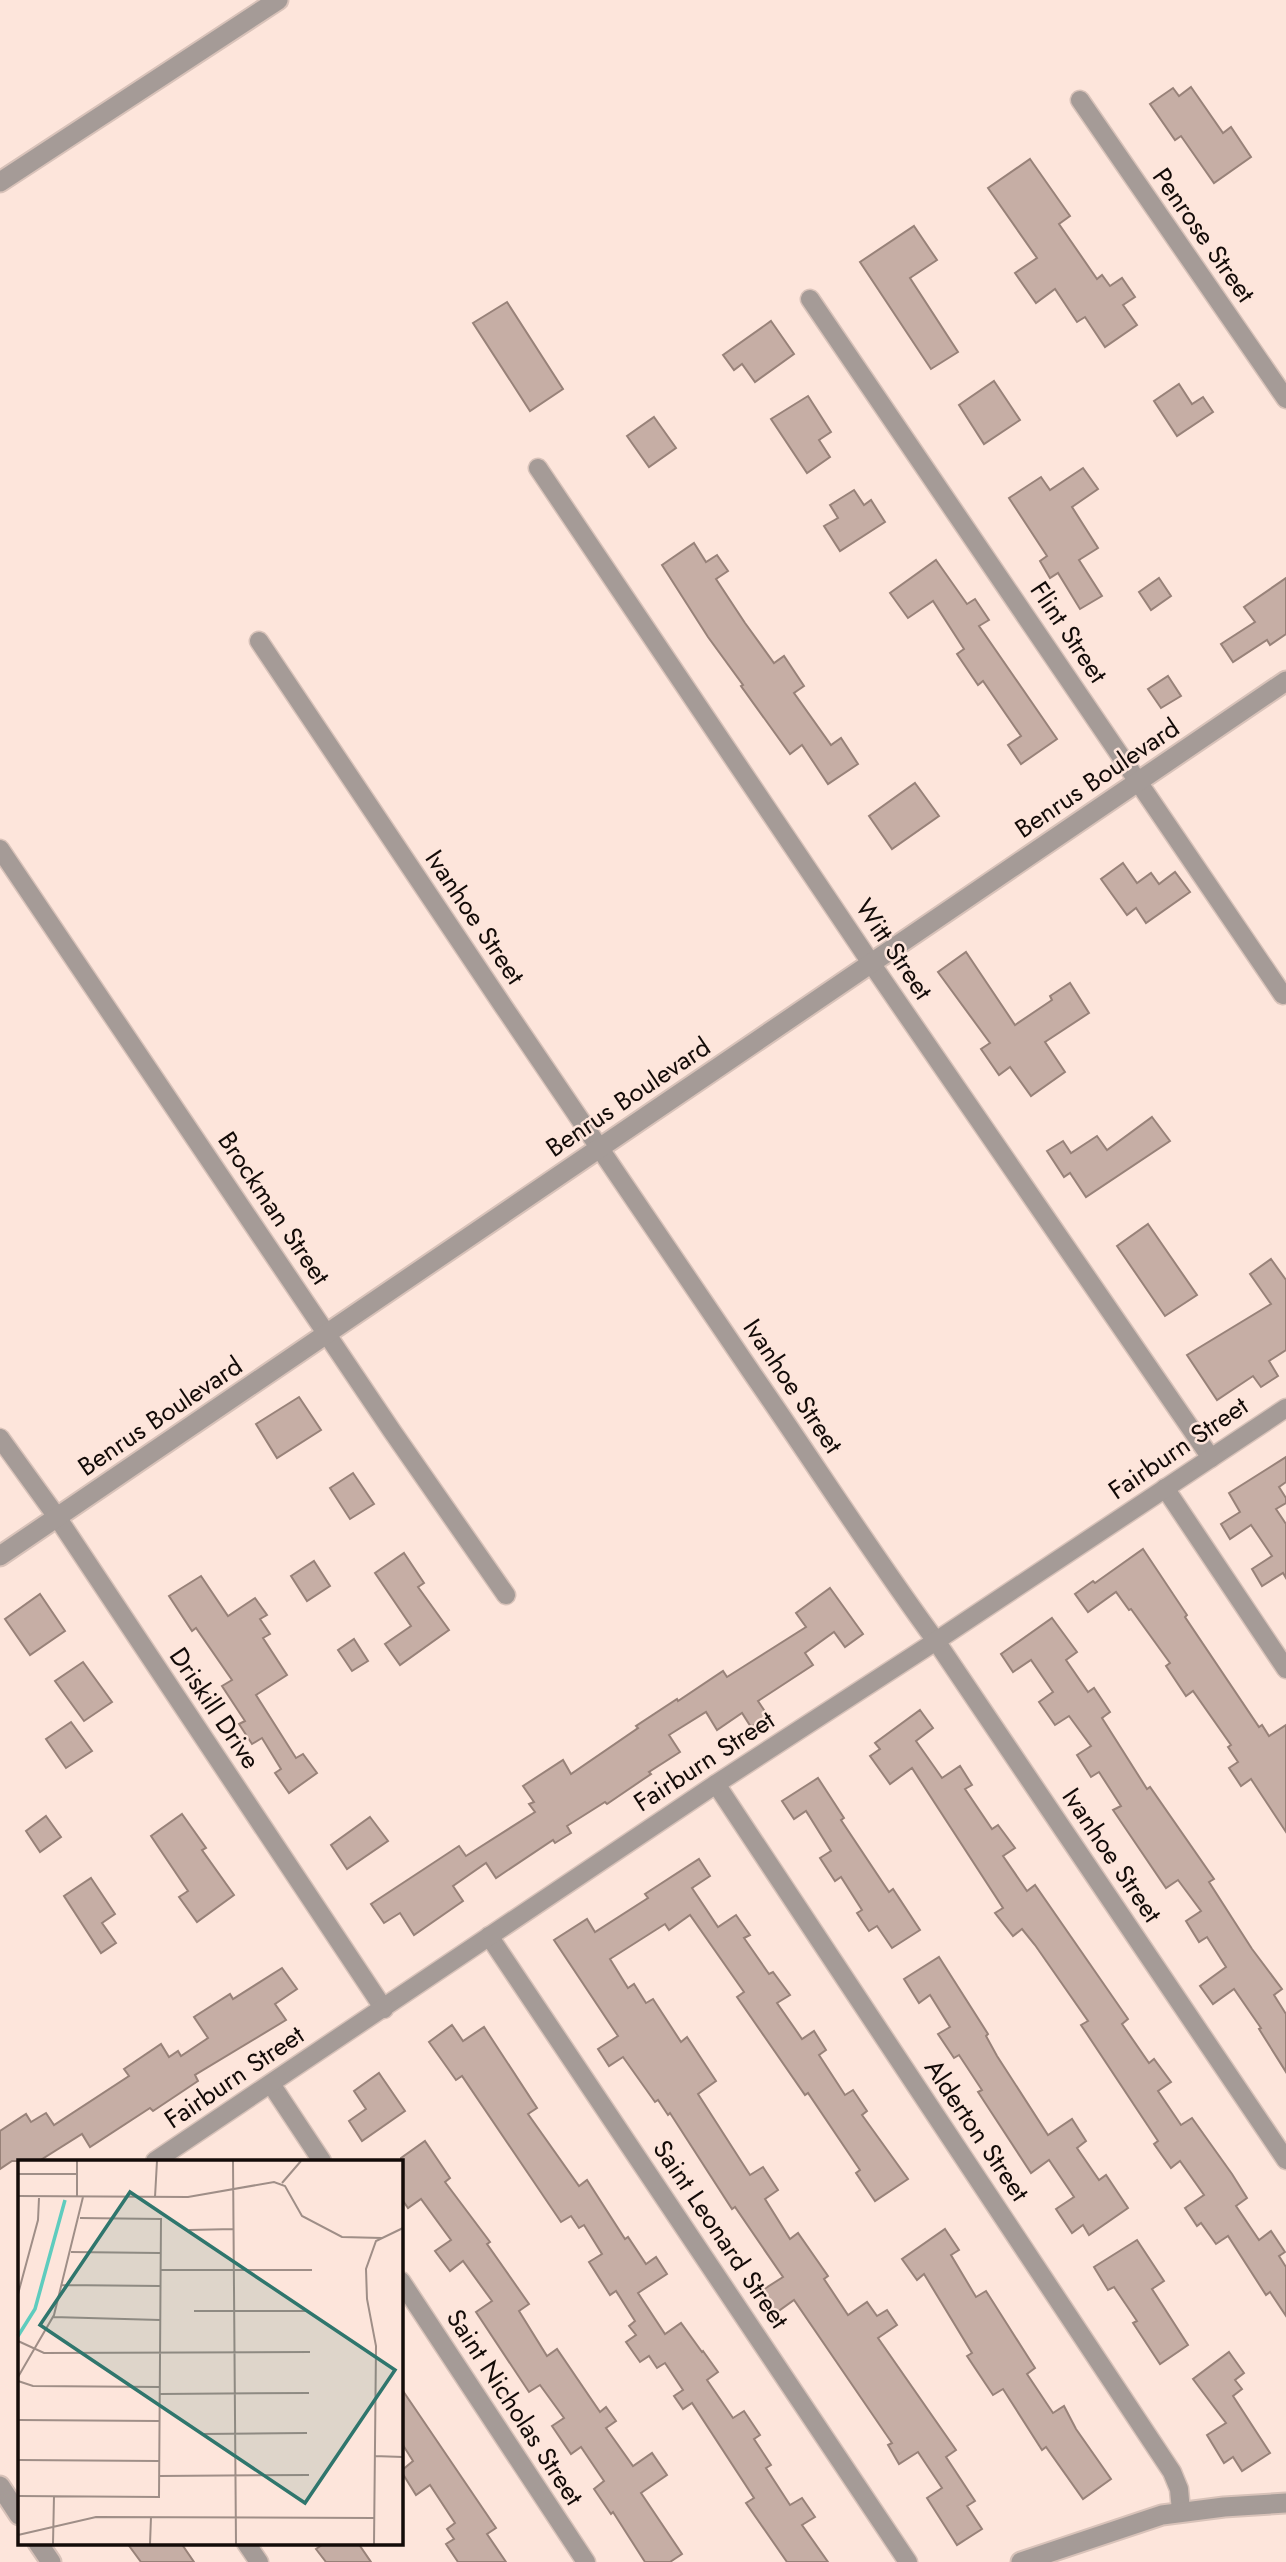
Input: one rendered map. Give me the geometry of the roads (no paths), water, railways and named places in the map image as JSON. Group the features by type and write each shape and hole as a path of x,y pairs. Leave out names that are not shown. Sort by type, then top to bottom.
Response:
{"street":[{"path":"0,182 278,0"},
{"name":"Penrose Street","path":"1080,100 1286,399"},
{"name":"Flint Street","path":"810,299 1283,995"},
{"name":"Witt Street","path":"538,468 871,963 1211,1458"},
{"name":"Ivanhoe Street","path":"259,641 598,1149 822,1475 878,1563 936,1641 1286,2160"},
{"name":"Benrus Boulevard","path":"0,1556 1286,681"},
{"name":"Brockman Street","path":"0,849 506,1595"},
{"name":"Fairburn Street","path":"157,2160 716,1784 1286,1408"},
{"name":"Driskill Drive","path":"0,1438 57,1517 384,2009"},
{"path":"1165,1488 1286,1669"},
{"name":"Alderton Street","path":"716,1784 1172,2472 1179,2488 1181,2511"},
{"name":"Saint Leonard Street","path":"489,1936 908,2562"},
{"path":"271,2084 321,2160"},
{"name":"Saint Nicholas Street","path":"402,2283 586,2562"},
{"path":"0,2486 18,2513"},
{"path":"1021,2562 1162,2515 1181,2511 1286,2503"},
{"path":"39,2544 51,2562"},
{"path":"247,2544 259,2562"}]}
